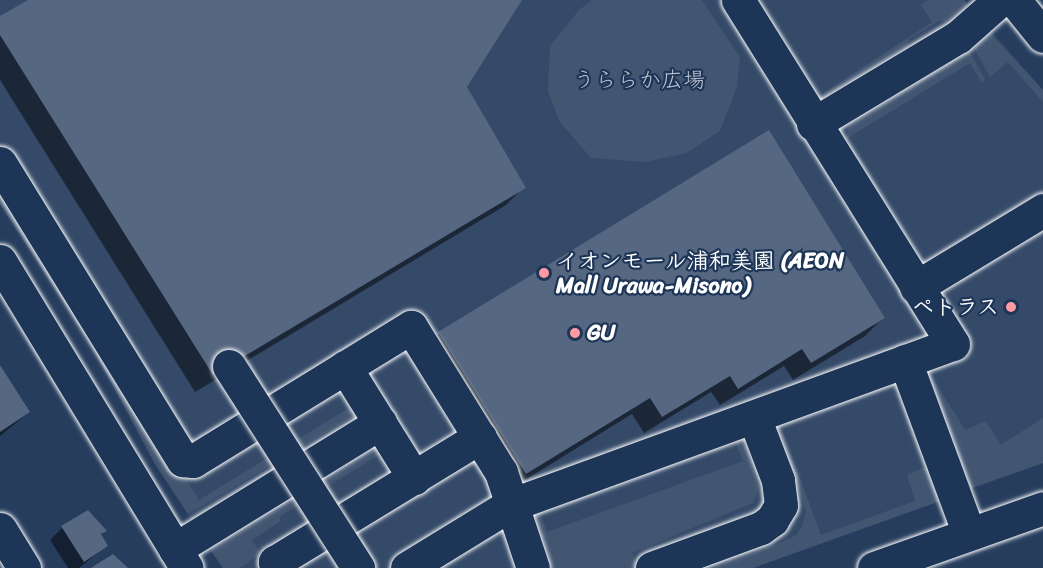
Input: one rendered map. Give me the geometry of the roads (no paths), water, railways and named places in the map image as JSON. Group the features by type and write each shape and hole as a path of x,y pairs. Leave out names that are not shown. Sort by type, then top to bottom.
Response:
{"street":[{"path":"813,124 958,37 1000,0"},
{"path":"1014,0 1043,36"},
{"path":"407,568 510,505 953,344 813,124 750,4"},
{"path":"0,163 183,459 193,460 411,327 501,472 510,505 533,568"},
{"path":"916,287 1043,210"},
{"path":"0,261 181,558 380,423"},
{"path":"905,361 969,534"},
{"path":"229,366 358,568"},
{"path":"345,367 414,478"},
{"path":"652,568 761,528 772,520 781,505 778,480 754,417"},
{"path":"278,568 275,562 480,437"},
{"path":"874,568 1043,508"},
{"path":"0,529 24,568"}],"place":[{"name":"イオンモール浦和美園 (AEON Mall Urawa-Misono)","path":"544,273"},
{"name":"ペトラス","path":"1011,307"},
{"name":"GU","path":"575,333"}],"park label":[{"name":"うららか広場","path":"639,80"}]}
